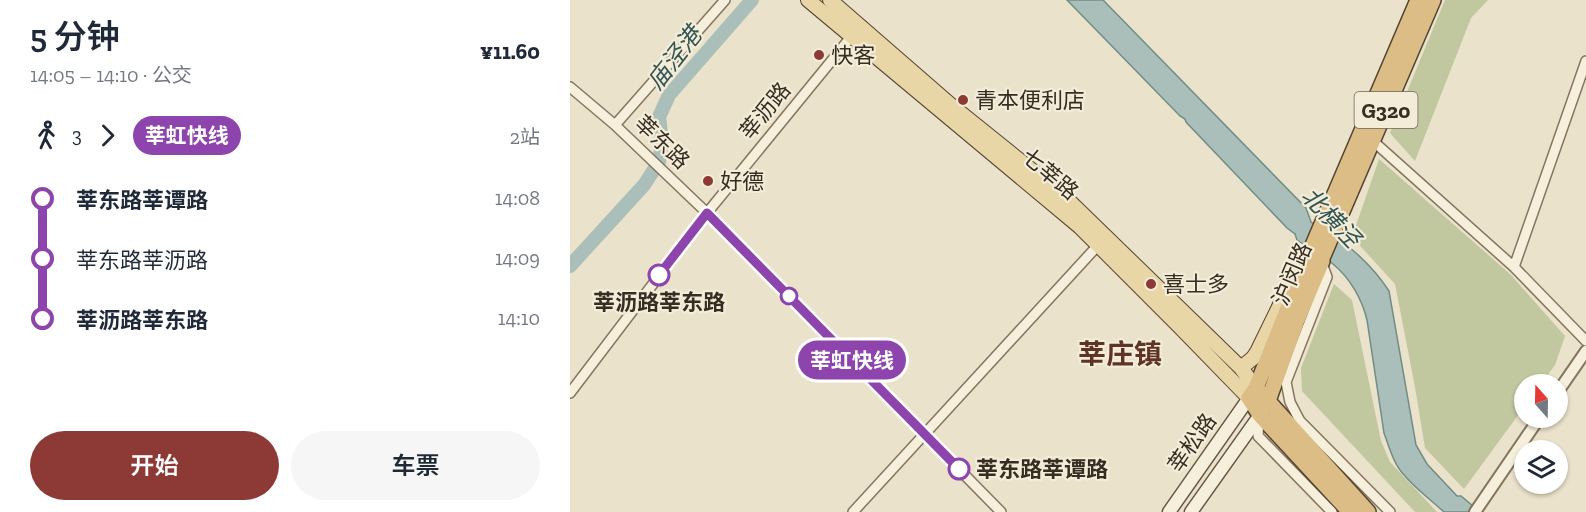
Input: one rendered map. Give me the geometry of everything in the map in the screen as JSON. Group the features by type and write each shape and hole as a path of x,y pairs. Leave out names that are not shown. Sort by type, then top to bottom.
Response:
{"highway":[{"name":"沪闵路","path":"1253,393 1333,216 1418,0"},
{"name":"沪闵路","path":"1333,216 1373,141 1433,0"},
{"name":"沪闵路","path":"1260,415 1268,401 1297,320 1316,256"},
{"path":"1253,393 1268,401 1368,512"},
{"path":"1253,393 1260,415 1350,512"}],"main road":[{"name":"七莘路","path":"808,0 856,31 1071,219 1102,240 1241,368 1253,393"},
{"name":"七莘路","path":"830,0 856,31"},
{"name":"七莘路","path":"1102,240 1253,393"},
{"path":"1241,368 1257,352 1295,272 1316,256"},
{"name":"莘松路","path":"1169,512 1253,393"},
{"name":"莘松路","path":"1191,512 1260,415"}],"street":[{"path":"615,125 725,0"},
{"name":"莘沥路","path":"570,393 707,213 856,31"},
{"path":"1514,267 1586,61"},
{"name":"莘东路","path":"570,87 615,125 707,213 1001,512"},
{"path":"1373,141 1514,267 1586,341"},
{"path":"853,512 1102,240"},
{"path":"1316,256 1327,277 1286,382 1290,402 1300,420 1390,512"},
{"path":"1568,377 1586,351"},
{"path":"1260,415 1258,436 1332,512"},
{"path":"1477,509 1532,428"}],"green space":[{"path":"1445,0 1488,0 1471,18 1415,161 1390,133"},
{"path":"1379,159 1510,274 1565,336 1555,365 1548,374 1514,374 1514,421 1464,489 1425,448 1395,284 1352,237"},
{"path":"1334,284 1352,300 1381,441 1390,462 1437,512 1415,512 1302,391 1301,368"}],"water":[{"path":"1067,0 1103,0 1306,208 1311,222 1351,248 1379,277 1389,291 1416,445 1427,464 1457,496 1461,496 1480,512 1444,512 1398,467 1384,433 1367,320 1359,297 1350,282 1329,261 1297,240 1295,234 1185,119"}],"waterway":[{"name":"庙泾港","path":"570,266 644,185 659,162 662,141 659,117 669,95 752,0"}],"bus line":[{"name":"莘虹快线","path":"659,275 707,213 959,469"}],"place":[{"name":"快客","path":"819,55"},
{"name":"青本便利店","path":"963,100"},
{"name":"好德","path":"708,181"},
{"name":"莘沥路莘东路","path":"659,275"},
{"name":"喜士多","path":"1151,284"},
{"name":"莘东路莘谭路","path":"959,469"}],"district":[{"name":"莘庄镇","path":"1120,354"}],"water label":[{"name":"北横泾","path":"1331,217"}]}
